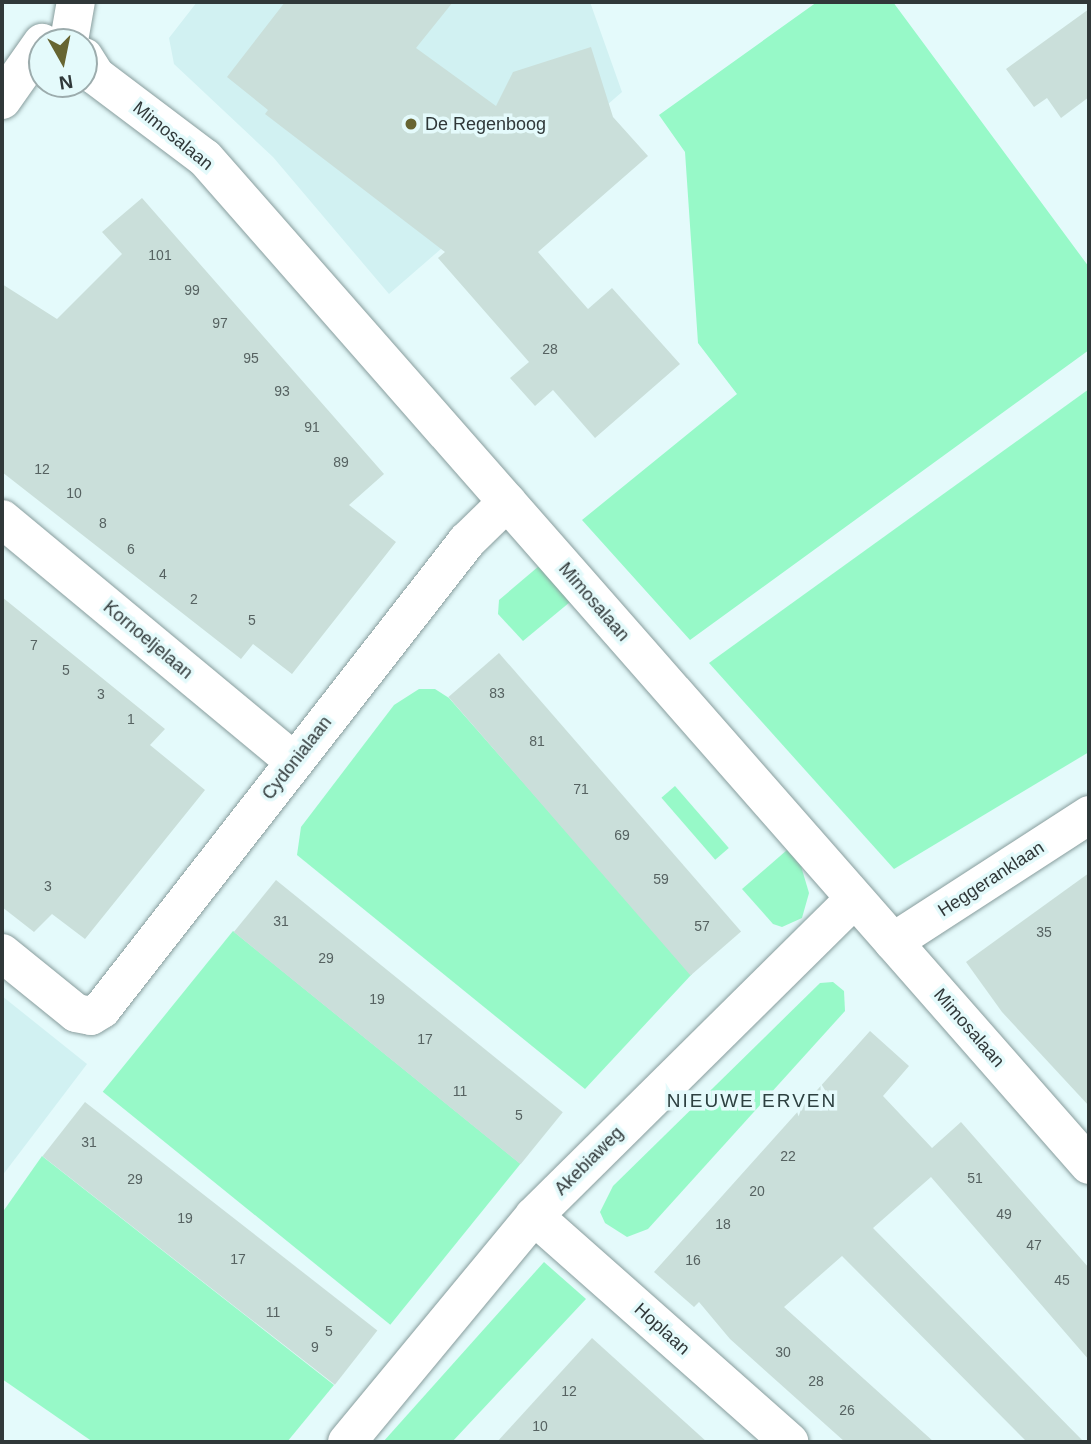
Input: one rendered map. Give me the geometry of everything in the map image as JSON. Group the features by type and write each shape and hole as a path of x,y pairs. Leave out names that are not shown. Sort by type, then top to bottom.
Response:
{"street":[{"path":"2,100 28,74"},
{"name":"Mimosalaan","path":"98,78 205,158 853,900 1089,1165"},
{"name":"Cydonialaan","path":"2,953 76,1013 91,1016 103,1009 467,541 507,502"},
{"name":"Kornoeljelaan","path":"2,519 294,761"},
{"name":"Heggeranklaan","path":"893,942 1089,815"},
{"name":"Akebiaweg","path":"347,1442 534,1216 853,900"},
{"name":"Hoplaan","path":"534,1216 789,1442"}],"shaded area":[{"name":"De Regenboog","path":"197,2 590,2 622,92 389,294 273,157 174,64 169,38"},
{"path":"2,996 87,1064 2,1176"}],"green space":[{"path":"817,2 893,2 1089,267 1089,350 690,640 582,520 737,394 698,343 685,152 659,115"},
{"path":"1089,389 1089,752 894,869 709,663"},
{"path":"539,566 570,602 523,641 498,614 499,600"},
{"path":"419,689 435,689 449,698 692,974 585,1089 297,855 301,827 394,705"},
{"path":"675,786 729,848 715,860 661,798"},
{"path":"787,850 801,866 809,893 802,918 782,927 773,924 742,889"},
{"path":"233,931 521,1164 390,1325 103,1092"},
{"path":"833,982 844,991 845,1011 648,1229 627,1237 605,1223 600,1212 613,1186 820,983"},
{"path":"42,1156 334,1385 287,1442 93,1442 2,1379 2,1213"},
{"path":"544,1262 586,1299 452,1442 383,1442"}],"building":[{"path":"285,2 453,2 416,48 496,106 513,72 591,47 613,117 648,156 538,252 588,309 612,288 680,364 595,438 553,390 535,406 510,378 529,362 438,258 445,252 265,114 268,110 227,77"},
{"path":"1089,9 1089,97 1061,118 1047,98 1034,107 1006,69"},
{"path":"142,198 384,474 349,505 396,542 292,674 253,644 241,659 2,472 2,284 57,319 122,254 102,232"},
{"path":"2,597 165,729 150,745 205,790 85,939 52,914 34,932 2,907"},
{"path":"499,653 741,931 691,975 448,697"},
{"path":"1089,873 1089,1106 1002,1012 966,962"},
{"path":"276,880 563,1112 521,1164 234,932"},
{"path":"870,1031 909,1066 883,1096 932,1148 961,1122 1089,1268 1089,1360 931,1177 873,1228 1084,1442 1027,1442 842,1256 784,1307 934,1442 845,1442 730,1339 699,1302 694,1307 654,1272"},
{"path":"85,1102 377,1330 335,1385 43,1156"},
{"path":"592,1338 707,1442 497,1442"}],"place":[{"name":"De Regenboog","path":"411,124"}],"district":[{"name":"NIEUWE ERVEN","path":"752,1101"}]}
